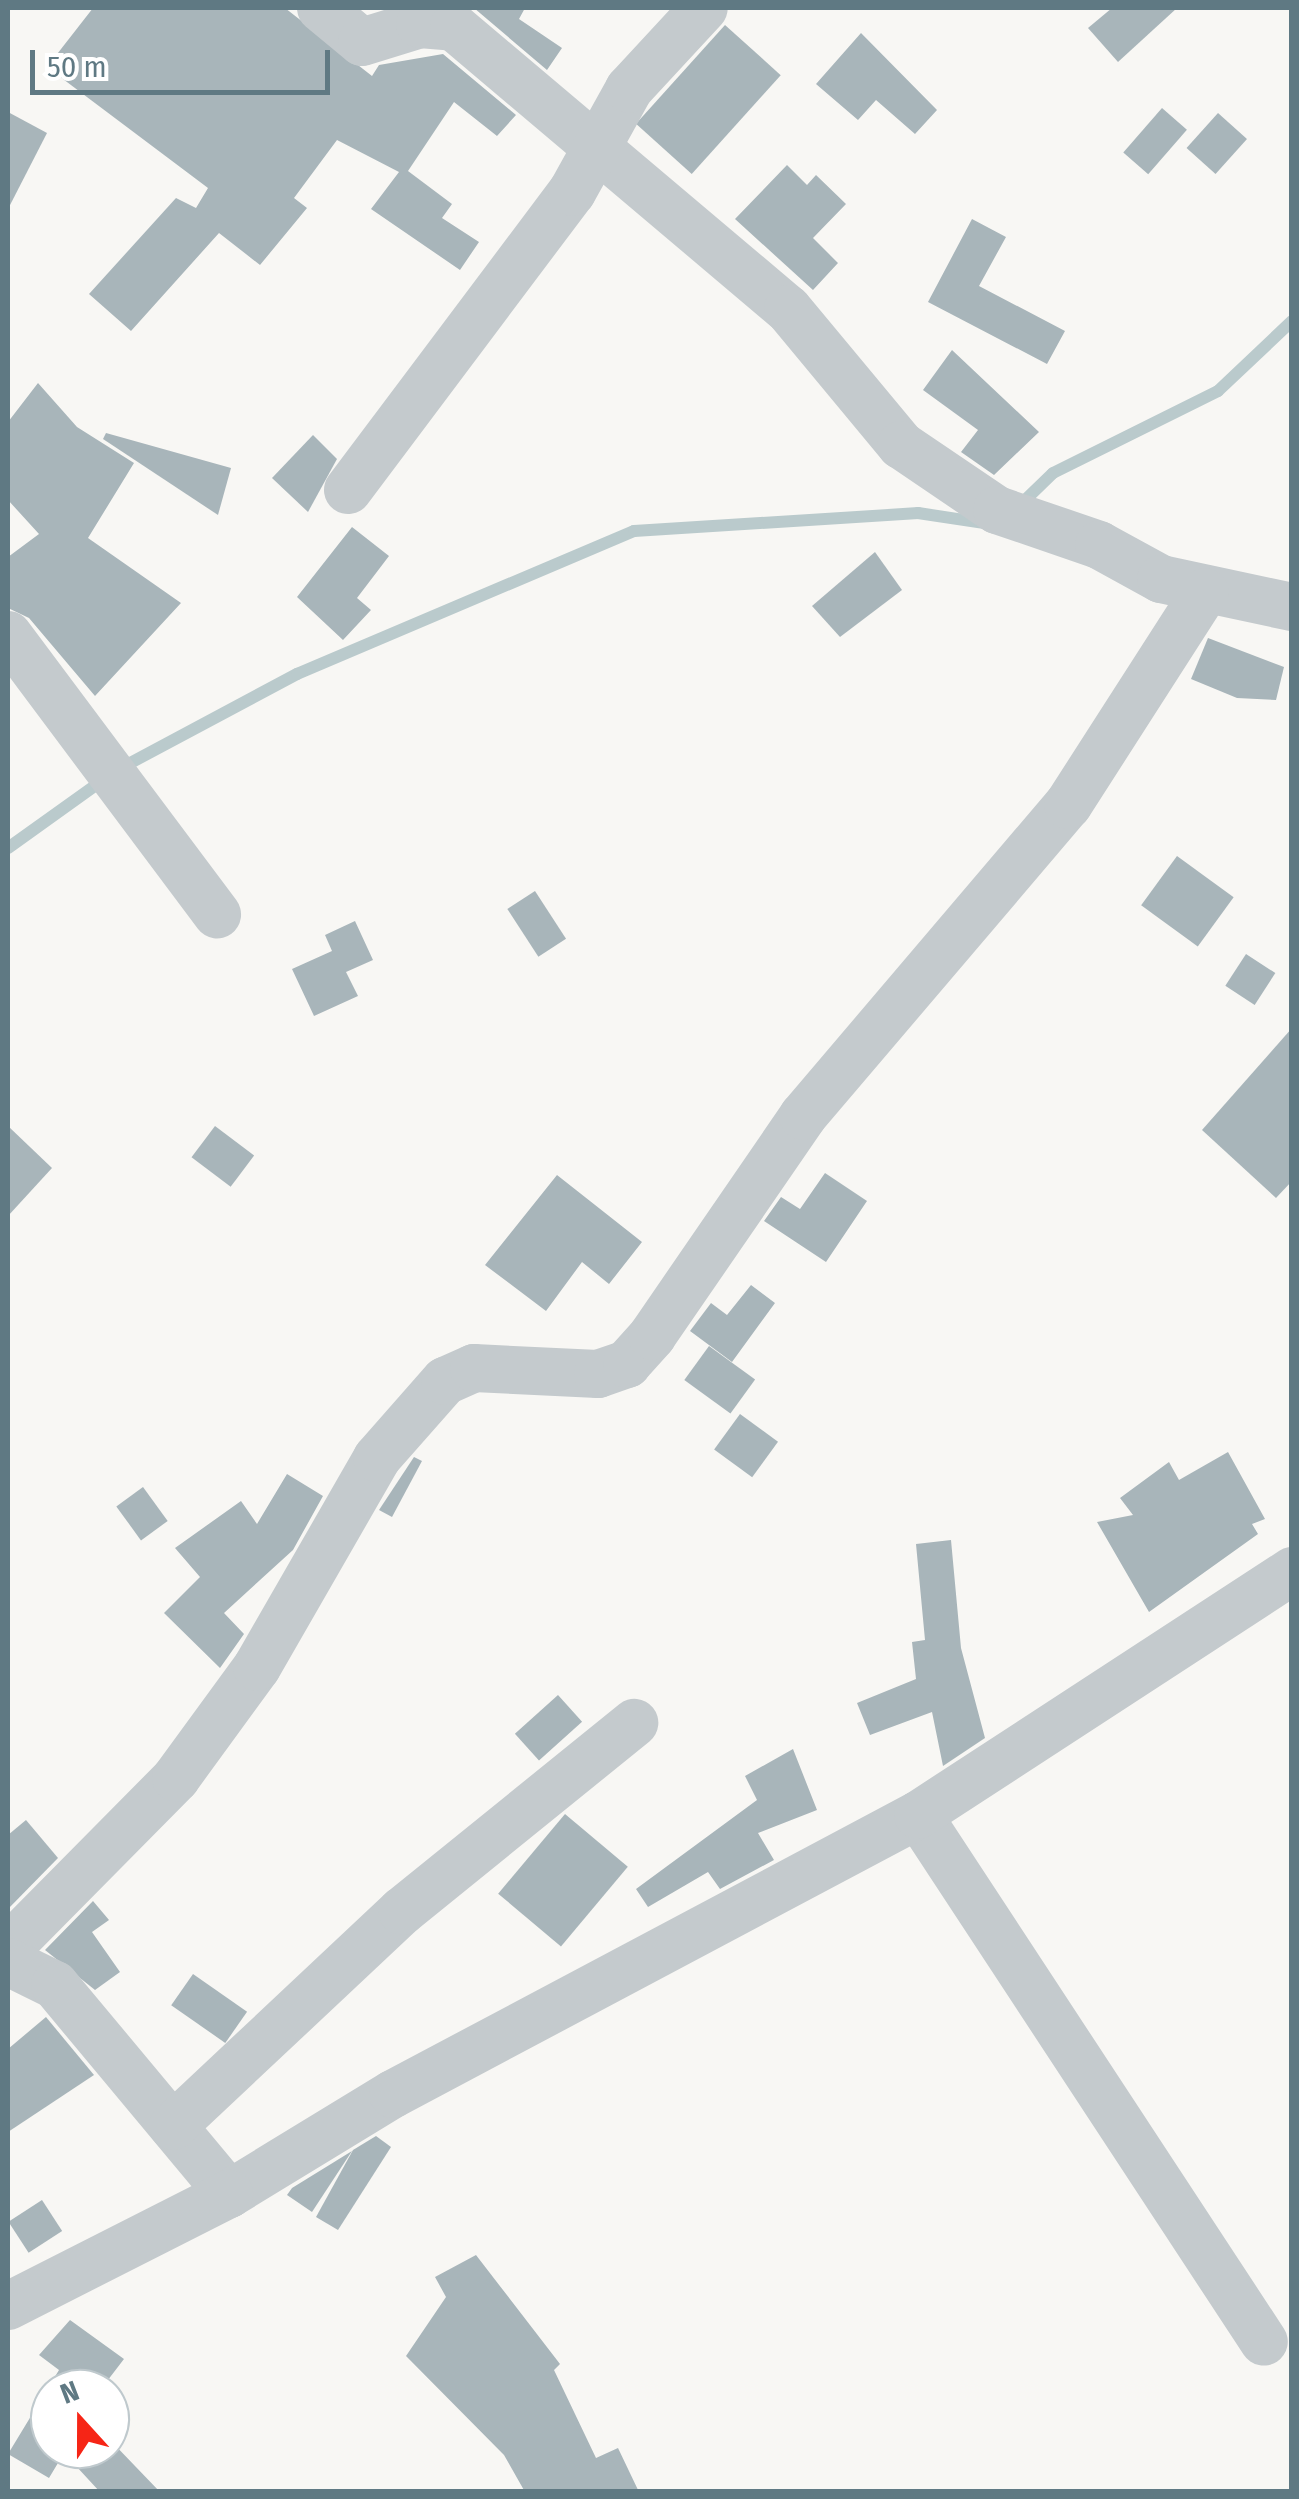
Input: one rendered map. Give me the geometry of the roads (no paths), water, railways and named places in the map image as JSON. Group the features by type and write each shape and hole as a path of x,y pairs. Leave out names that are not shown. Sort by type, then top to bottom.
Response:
{"street":[{"path":"321,8 362,42 420,24 454,27 788,309 900,446 1016,519 1205,592 1292,606"},
{"path":"348,490 572,192 595,144 629,89 704,8"},
{"path":"8,1948 176,1778 257,1667 377,1458 444,1381 474,1368 598,1374 627,1364 652,1336 803,1116 1068,805 1205,592"},
{"path":"8,635 217,914"},
{"path":"8,2306 229,2194 393,2094 918,1815 1292,1571"},
{"path":"173,2126 402,1911 634,1724"},
{"path":"918,1815 1264,2342"},
{"path":"8,1962 56,1985 229,2194"}],"waterway":[{"path":"1019,506 1053,473 1218,391 1292,321"},
{"path":"119,769 297,674 634,531 918,513 991,524"},
{"path":"8,848 103,780"}]}
